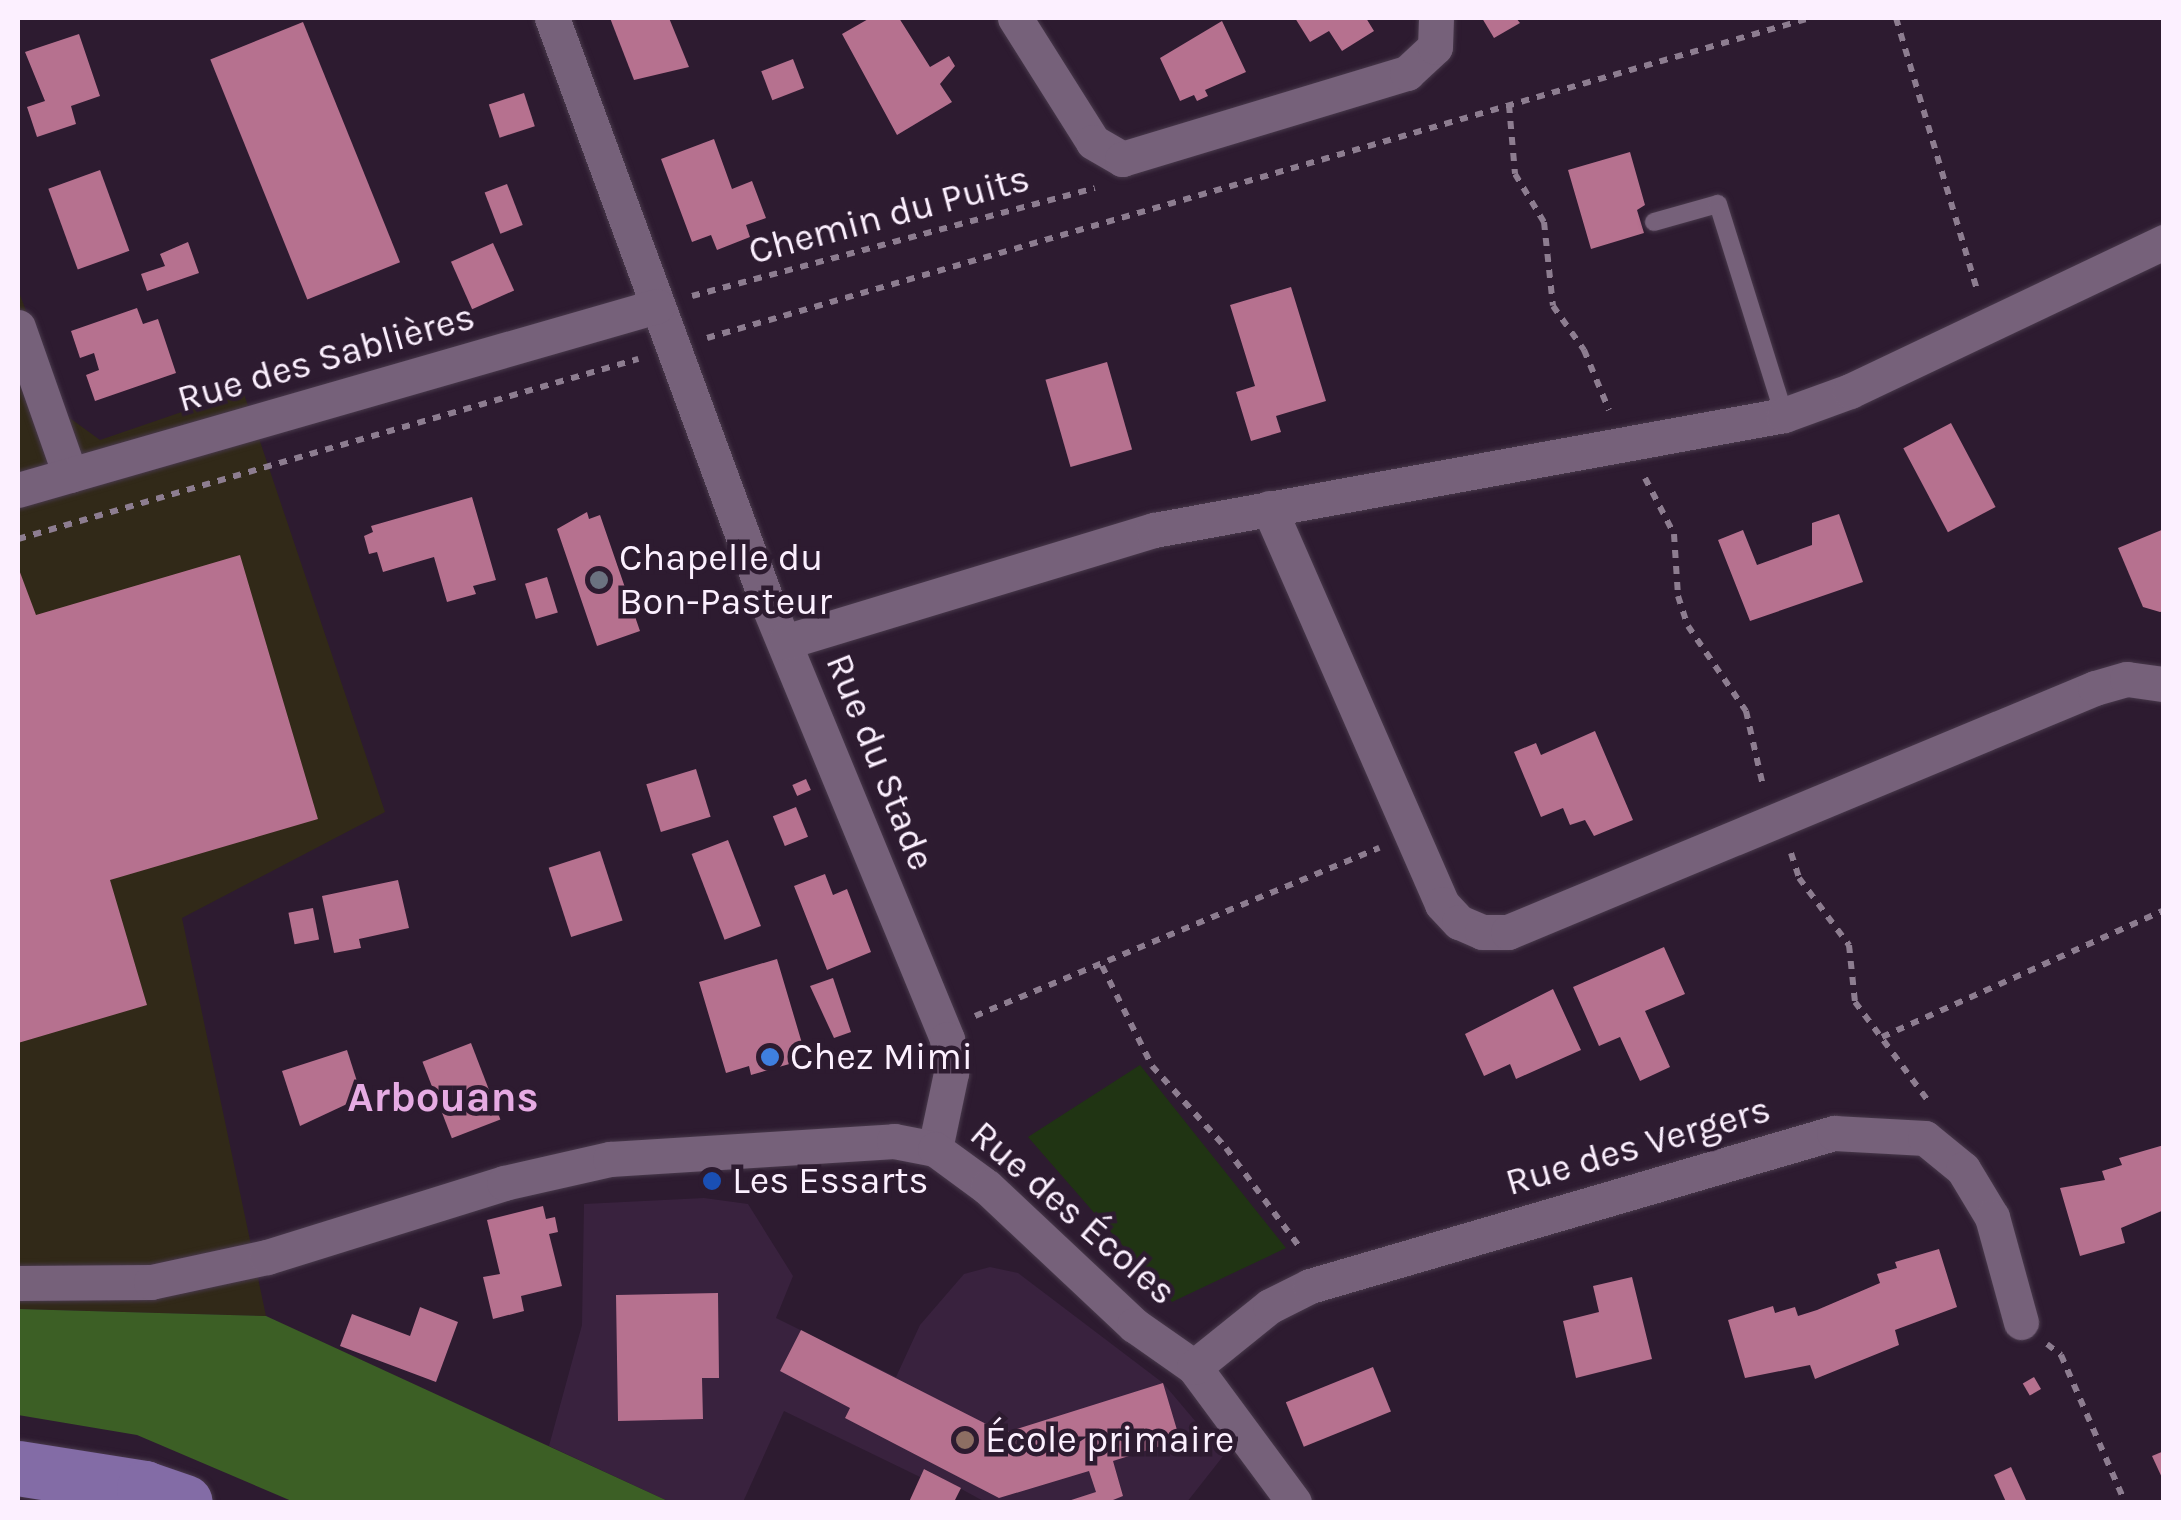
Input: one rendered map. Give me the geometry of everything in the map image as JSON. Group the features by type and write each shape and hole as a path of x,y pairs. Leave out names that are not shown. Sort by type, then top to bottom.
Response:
{"main road":[{"path":"18,1468 144,1488 184,1502"}],"street":[{"name":"Rue du Stade","path":"552,18 785,642 943,1028 951,1073 935,1150"},
{"path":"1015,18 1094,142 1122,159 1407,73 1435,32"},
{"path":"785,642 1154,530 1784,414 1992,326 2164,242"},
{"name":"Rue des Sablières","path":"18,490 657,306"},
{"path":"18,326 70,475"},
{"path":"1269,508 1450,913 1482,932 1508,932 2095,688 2127,679 2164,684"},
{"name":"Rue des Vergers","path":"1194,1367 1270,1306 1327,1280 1834,1133 1925,1138"},
{"path":"1925,1138 1963,1169 1992,1216 2021,1322"},
{"name":"Rue des Écoles","path":"18,1282 151,1282 267,1257 504,1183 610,1159 798,1143 894,1141 935,1150 986,1188 1134,1325 1194,1367 1294,1502"}],"lane":[{"path":"1654,222 1718,204 1784,414"}],"path":[{"path":"18,539 1810,18"},
{"path":"1896,18 1962,258 1992,326"},
{"path":"1509,106 1515,174 1544,222 1553,306 1584,350 1626,444 1674,534 1688,626 1746,711 1776,819 1799,878 1839,925 1849,945 1855,1002 1929,1100 1925,1138"},
{"name":"Chemin du Puits","path":"657,306 1101,186 1122,159"},
{"path":"943,1028 1102,966 1412,834"},
{"path":"1882,1037 2164,910"},
{"path":"1102,966 1152,1066 1226,1148 1327,1280"},
{"path":"2021,1322 2061,1355 2125,1502"}],"shaded area":[{"path":"18,290 67,416 100,440 243,391 385,812 182,918 266,1316 18,1309"},
{"path":"704,1198 748,1204 793,1276 776,1318 896,1377 920,1325 964,1274 990,1267 1018,1273 1163,1383 1224,1455 1187,1502 985,1502 925,1469 920,1477 784,1411 743,1502 670,1502 549,1446 582,1325 584,1204"}],"green space":[{"path":"1140,1065 1286,1248 1172,1302 1028,1137"},
{"path":"18,1309 266,1316 670,1502 294,1502 137,1435 18,1415"}],"building":[{"path":"610,18 669,18 689,67 634,80"},
{"path":"870,18 899,18 930,67 949,56 955,66 940,84 952,102 897,135 842,34"},
{"path":"1295,18 1366,18 1374,31 1342,51 1329,31 1310,42"},
{"path":"1482,18 1516,18 1520,23 1494,38"},
{"path":"1222,21 1246,72 1205,90 1208,96 1197,101 1194,95 1180,101 1160,58"},
{"path":"303,22 400,262 307,300 210,59"},
{"path":"79,34 100,96 71,106 76,124 37,137 27,107 45,101 25,52"},
{"path":"793,59 804,88 772,100 761,71"},
{"path":"524,93 535,126 500,138 489,104"},
{"path":"714,139 732,189 752,181 766,218 746,225 750,237 717,250 711,235 692,242 661,159"},
{"path":"1630,152 1645,205 1637,210 1644,233 1591,249 1568,170"},
{"path":"100,170 129,251 78,270 48,189"},
{"path":"507,184 523,225 500,234 485,193"},
{"path":"188,242 199,273 147,291 141,274 165,266 160,254"},
{"path":"493,243 514,291 472,309 451,262"},
{"path":"1291,287 1326,401 1276,416 1281,432 1251,441 1236,392 1255,386 1230,305"},
{"path":"137,308 143,324 158,319 176,373 95,401 86,375 99,370 94,353 80,358 71,331"},
{"path":"1107,362 1132,449 1071,467 1045,380"},
{"path":"1951,423 1996,507 1948,532 1903,448"},
{"path":"472,497 496,580 473,586 476,594 447,602 434,557 383,572 377,552 369,554 364,536 373,532 371,526"},
{"name":"Chapelle du Bon-Pasteur","path":"587,512 589,519 600,515 640,631 597,646 557,529"},
{"path":"1839,514 1863,582 1750,621 1718,540 1743,530 1757,565 1812,545 1812,523"},
{"path":"2164,529 2164,611 2160,612 2143,607 2118,548"},
{"path":"240,555 318,819 110,880 147,1005 18,1043 18,567 36,615"},
{"path":"547,577 558,612 536,619 525,584"},
{"path":"1595,731 1633,820 1594,836 1585,820 1570,825 1563,808 1541,817 1514,752 1536,743 1541,755"},
{"path":"696,769 711,817 661,832 646,784"},
{"path":"806,779 811,790 797,796 792,785"},
{"path":"796,807 808,837 785,846 773,816"},
{"path":"728,840 761,926 725,940 692,854"},
{"path":"600,851 623,920 571,937 549,868"},
{"path":"825,874 833,895 847,889 871,952 827,970 794,886"},
{"path":"398,880 409,928 359,939 361,948 334,953 322,896"},
{"path":"313,908 319,939 295,944 288,913"},
{"path":"1664,947 1685,994 1645,1011 1670,1067 1640,1081 1620,1037 1599,1046 1573,987"},
{"path":"777,959 804,1050 790,1054 793,1063 751,1075 749,1066 726,1073 699,982"},
{"path":"833,978 851,1032 834,1038 810,986"},
{"path":"1553,989 1581,1050 1516,1079 1510,1064 1484,1076 1465,1034"},
{"path":"471,1043 500,1120 452,1138 422,1062"},
{"path":"347,1050 362,1097 300,1126 282,1071"},
{"path":"2164,1145 2164,1210 2121,1228 2125,1243 2080,1256 2060,1188 2105,1180 2102,1171 2122,1165 2119,1158"},
{"path":"543,1206 546,1219 555,1217 558,1232 549,1234 562,1286 521,1296 524,1311 493,1319 483,1277 500,1274 487,1220"},
{"path":"1939,1249 1957,1307 1895,1330 1899,1345 1815,1379 1810,1365 1745,1378 1728,1320 1773,1306 1775,1313 1795,1307 1798,1316 1817,1310 1880,1283 1877,1274 1897,1268 1895,1262"},
{"path":"1632,1277 1652,1359 1576,1378 1563,1321 1599,1312 1593,1286"},
{"path":"718,1293 719,1378 702,1378 703,1419 618,1421 616,1295"},
{"path":"420,1307 458,1322 436,1382 340,1346 352,1314 410,1336"},
{"path":"801,1330 1004,1433 1163,1383 1180,1440 1113,1461 1123,1496 1108,1502 1065,1502 1096,1492 1089,1471 999,1498 845,1418 850,1408 780,1371"},
{"path":"1373,1367 1391,1412 1304,1447 1286,1402"},
{"path":"2034,1377 2041,1389 2030,1396 2023,1384"},
{"path":"2164,1451 2164,1482 2152,1456"},
{"path":"2011,1467 2026,1500 2006,1502 1994,1475"},
{"path":"924,1469 961,1488 954,1502 909,1502"}],"place":[{"name":"Chapelle du Bon-Pasteur","path":"599,580"},
{"name":"Chez Mimi","path":"770,1057"},
{"name":"Les Essarts","path":"712,1181"},
{"name":"École primaire","path":"965,1440"}],"district":[{"name":"Arbouans","path":"443,1097"}]}
